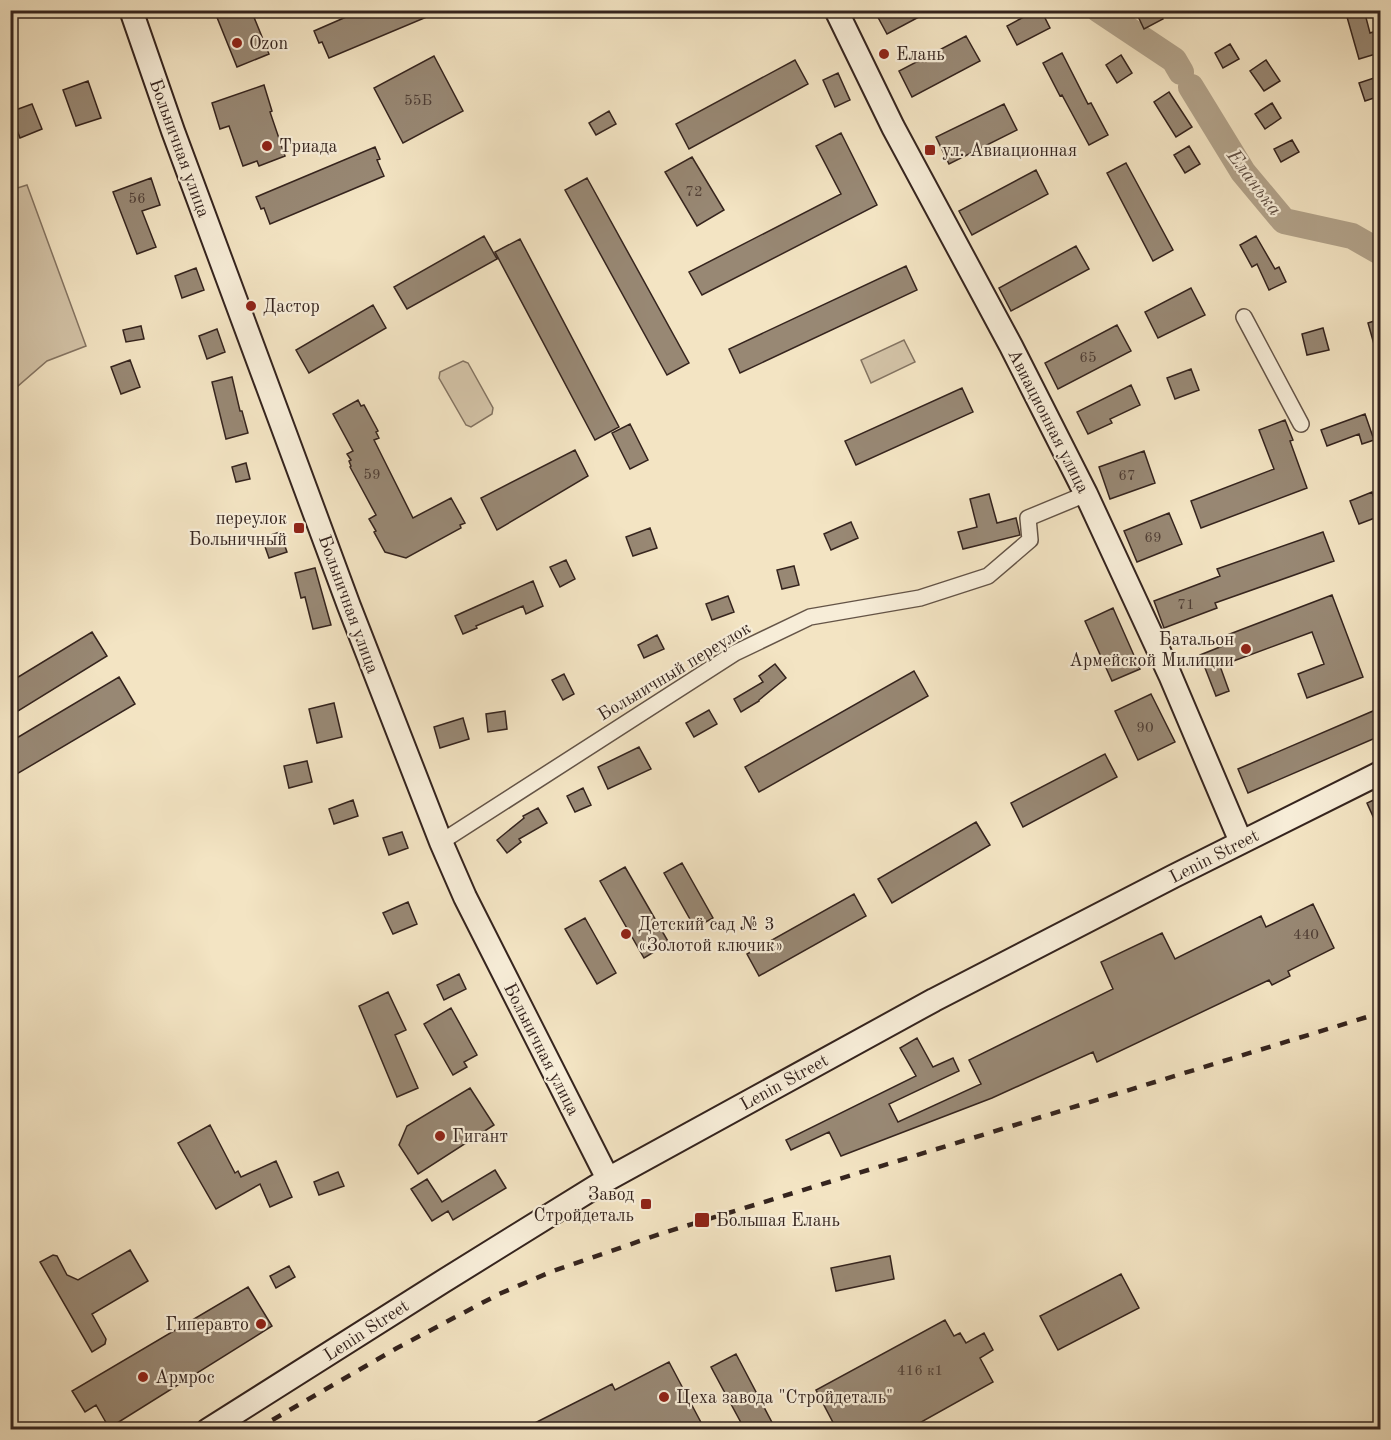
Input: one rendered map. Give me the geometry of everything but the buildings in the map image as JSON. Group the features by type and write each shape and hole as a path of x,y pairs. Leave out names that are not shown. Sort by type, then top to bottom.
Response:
{"street":[{"name":"Больничная улица","path":"131,10 177,142 349,606 441,842 497,962 608,1179"},
{"name":"Авиационная улица","path":"836,10 893,127 1011,346 1086,494 1170,675 1241,842"},
{"path":"1244,317 1301,424"},
{"name":"Больничный переулок","path":"441,842 735,653 810,617 920,598 988,576 1030,540 1028,518 1086,494"},
{"name":"Lenin Street","path":"208,1430 608,1179 934,1000 1380,773"}],"shaded area":[{"path":"27,185 86,346 47,361 11,392 11,190"},
{"path":"904,340 915,362 871,383 861,360"},
{"path":"463,361 468,363 493,408 492,414 471,427 466,425 439,378 440,372"}],"waterway":[{"name":"Еланька","path":"1099,10 1174,60 1181,72"},
{"name":"Еланька","path":"1191,87 1243,172 1284,221 1352,236 1380,252"}],"railway":[{"path":"255,1430 397,1348 499,1294 553,1271 663,1233 1380,1013"}],"place":[{"name":"Ozon","path":"237,43"},
{"name":"Елань","path":"884,54"},
{"name":"Триада","path":"267,146"},
{"name":"ул. Авиационная","path":"930,150"},
{"name":"Дастор","path":"251,306"},
{"name":"переулок Больничный","path":"299,528"},
{"name":"Батальон Армейской Милиции","path":"1246,649"},
{"name":"Детский сад № 3 «Золотой ключик»","path":"626,934"},
{"name":"Гигант","path":"440,1136"},
{"name":"Завод Стройдеталь","path":"646,1204"},
{"name":"Большая Елань","path":"702,1220"},
{"name":"Гиперавто","path":"261,1324"},
{"name":"Армрос","path":"143,1377"},
{"name":"Цеха завода \"Стройдеталь\"","path":"664,1397"}]}
